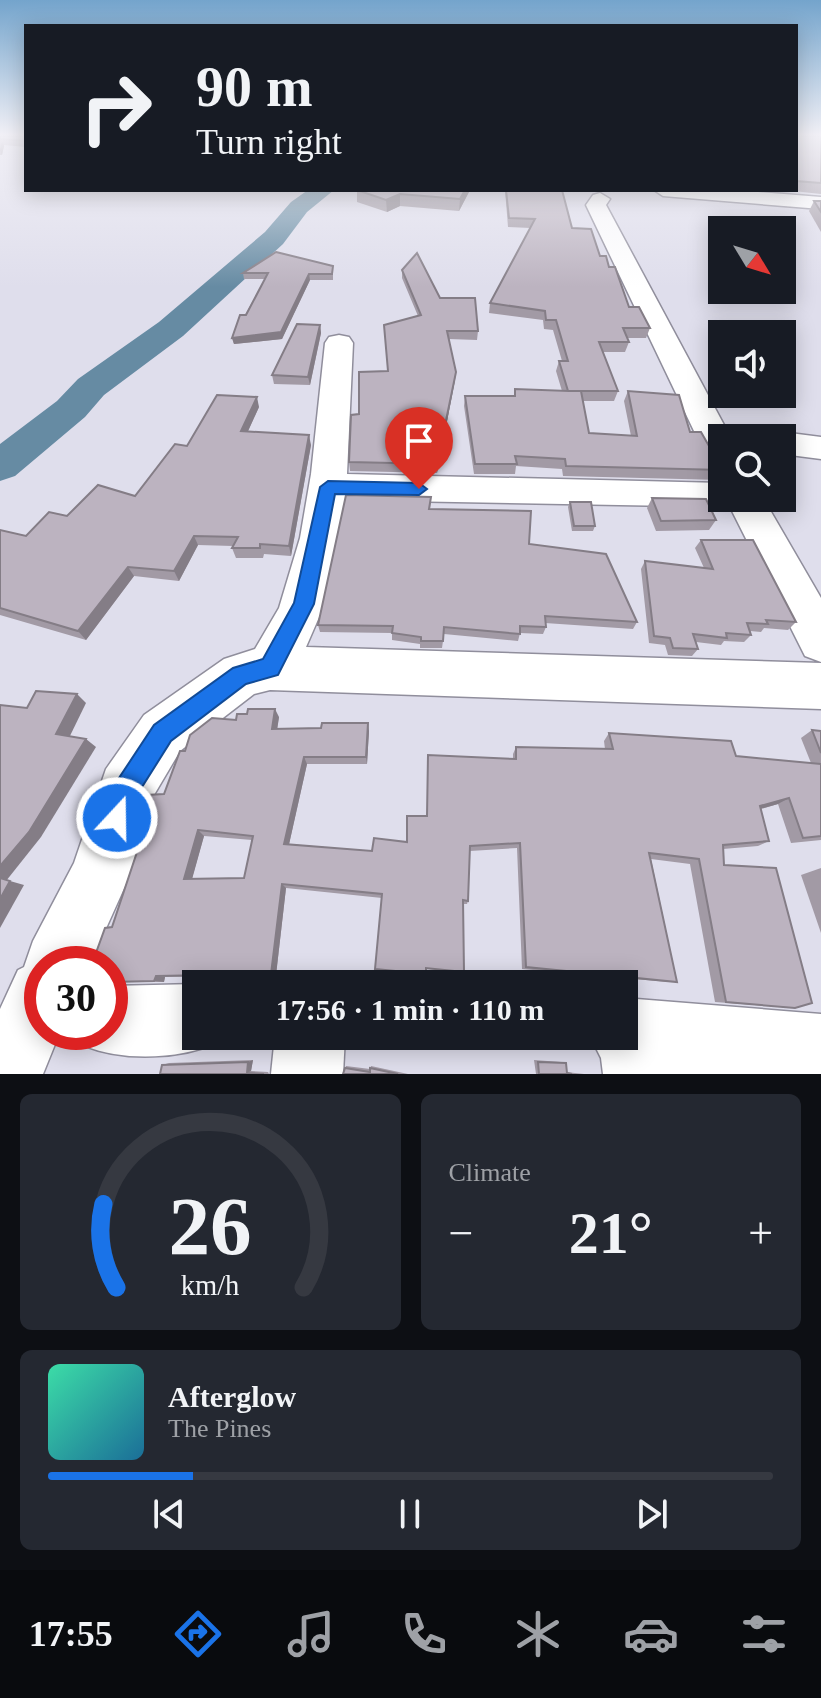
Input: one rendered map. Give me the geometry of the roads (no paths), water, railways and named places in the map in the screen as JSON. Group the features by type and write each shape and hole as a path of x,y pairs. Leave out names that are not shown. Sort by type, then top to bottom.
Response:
{"street":[{"path":"688,192 814,202"},
{"path":"598,194 596,205 727,424"},
{"path":"619,240 708,425"},
{"path":"270,668 304,604 317,556 328,487 339,343"},
{"path":"796,445 821,448"},
{"path":"328,487 708,496"},
{"path":"752,512 821,641"},
{"path":"775,512 820,592"},
{"path":"65,946 100,875 126,789 162,733 241,675 270,668 821,686"},
{"path":"128,1020 182,1018"},
{"path":"638,1047 821,1050"},
{"path":"307,1074 309,1050"}],"waterway":[{"path":"0,466 71,409 91,387 171,329 274,238 299,207 320,192"}]}
